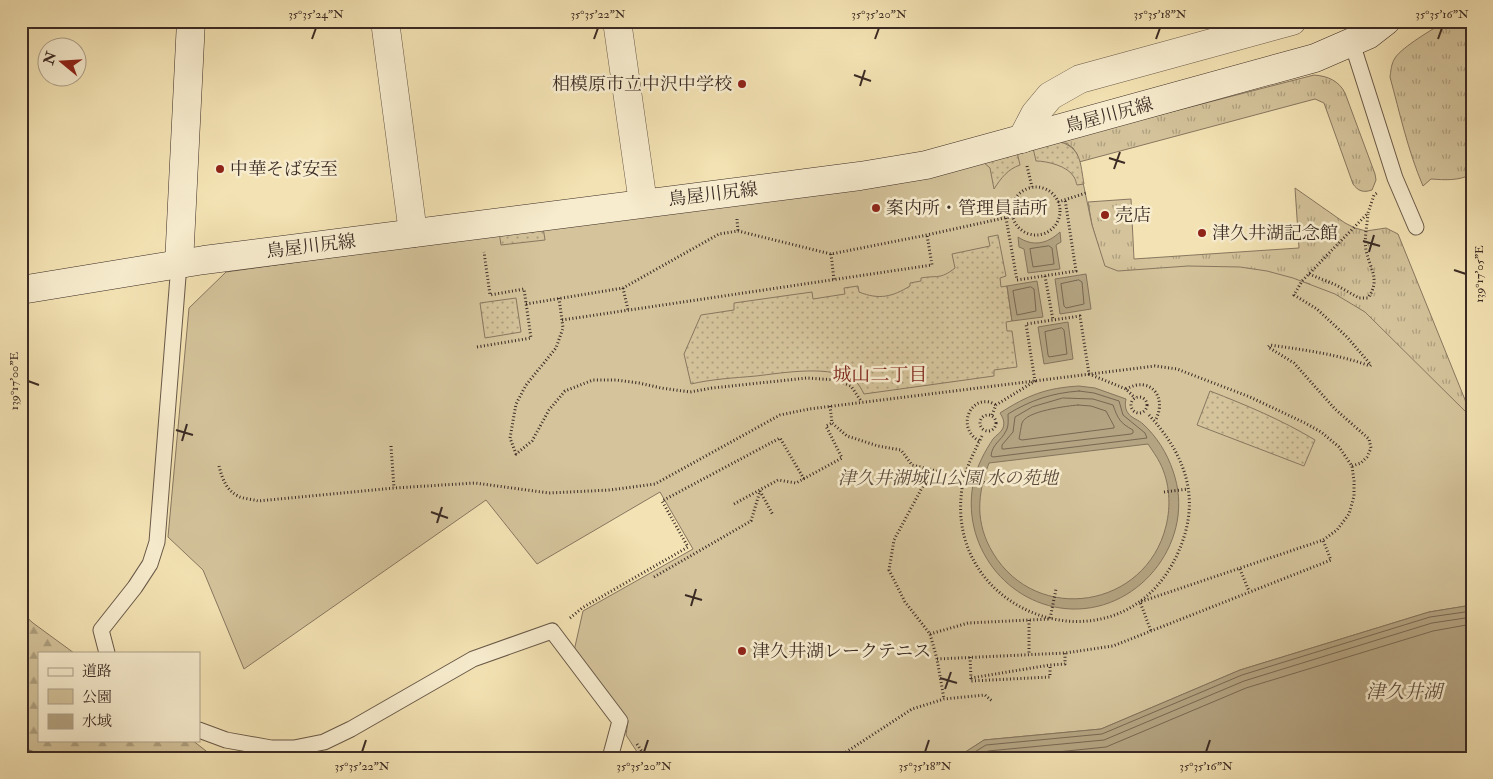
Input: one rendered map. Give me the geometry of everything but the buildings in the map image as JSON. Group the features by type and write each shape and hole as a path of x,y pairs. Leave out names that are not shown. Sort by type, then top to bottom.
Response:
{"main road":[{"path":"179,264 191,21"},
{"path":"385,21 413,233"},
{"path":"617,21 643,203"},
{"path":"1022,139 1035,114 1050,96 1080,79 1292,21"},
{"name":"鳥屋川尻線","path":"21,290 179,264 926,165 1315,58 1368,35 1386,21"}],"lane":[{"path":"1352,43 1395,178 1416,227"},
{"path":"107,652 101,630 135,587 150,564 157,542 179,264"},
{"path":"200,730 226,740 271,748 294,748 324,742 351,729 473,659 552,632 620,721 610,758"}],"path":[{"path":"1422,23 1427,21"},
{"path":"1032,187 1048,190 1058,202 1060,209 1056,224 1051,230 1043,234 1028,234 1016,224 1013,216 1014,201 1025,190 1032,187"},
{"path":"1058,202 1086,193"},
{"path":"1006,218 1017,280 1076,271 1065,199"},
{"path":"1309,274 1336,285 1359,298 1368,298 1375,283 1366,248 1368,213"},
{"path":"526,304 623,288 719,234 738,231 831,254 1013,216"},
{"path":"738,222 738,231"},
{"path":"1352,466 1362,463 1367,457 1371,448 1368,439 1335,409 1294,363 1268,347 1270,345 1325,353 1370,366 1371,364 1346,337 1317,309 1294,295 1302,281 1355,228"},
{"path":"562,320 932,264 927,235"},
{"path":"477,347 531,338 524,290 490,295 482,244"},
{"path":"831,254 834,280"},
{"path":"1045,276 1053,320"},
{"path":"623,288 628,310"},
{"path":"559,298 563,328 556,348 526,385 516,404 510,438 516,454 532,441 549,410 565,391 593,380 616,380 690,392 767,381 807,378 836,380 851,386 861,401"},
{"path":"1034,381 1026,324 1080,316 1089,374"},
{"path":"219,466 222,478 238,497 258,501 394,488 475,483 549,493 610,490 655,484 780,415 861,401 1156,366 1177,369 1250,397 1306,423 1321,432 1338,448 1352,466 1354,496 1349,514 1337,530 1323,540 1140,602"},
{"path":"1089,374 1126,389 1135,398 1140,397 1146,401 1146,409 1143,412 1135,412 1132,408 1131,402 1135,398"},
{"path":"992,415 996,405 1034,381"},
{"path":"1126,389 1134,384 1142,384 1154,390 1160,402 1160,409 1155,421"},
{"path":"979,442 973,438 966,427 968,415 971,409 982,402 996,405"},
{"path":"830,406 832,424 847,436 878,446 901,450 912,465 984,482"},
{"path":"986,414 992,415 996,426 990,431 984,430 980,426 980,420 986,414"},
{"path":"930,634 968,623 1050,619 1092,621 1127,610 1140,602 1159,585 1170,570 1178,554 1189,520 1190,505 1184,472 1173,445 1149,415"},
{"path":"734,504 778,480 795,484 842,458 826,426 832,424"},
{"path":"982,436 964,478 961,513 969,550 986,579 999,592 1032,613 1050,619"},
{"path":"582,608 688,547 662,501 780,438 804,479"},
{"path":"391,446 394,488"},
{"path":"931,471 894,540 889,570 905,602 930,634 937,659 944,699"},
{"path":"1164,492 1188,489"},
{"path":"760,491 773,515"},
{"path":"654,577 752,521 760,491"},
{"path":"937,659 1065,653 1112,646 1331,560 1323,540"},
{"path":"1240,569 1249,591"},
{"path":"1050,619 1056,589"},
{"path":"1140,602 1151,631"},
{"path":"1029,620 1029,654"},
{"path":"971,678 1065,664 1065,653"},
{"path":"970,657 971,681 1050,676 1050,665"},
{"path":"837,758 912,709 944,699 985,694 992,701"}],"green space":[{"path":"1446,21 1472,21 1472,87 1470,106 1472,109 1472,174 1457,179 1431,179 1423,186 1413,159 1390,77 1395,58 1404,49"},
{"path":"1314,75 1332,80 1340,85 1345,93 1375,174 1376,180 1372,190 1361,191 1353,184 1324,103 1315,99 1079,162 1077,154 1058,141"},
{"path":"1058,141 1066,144 1076,152 1084,184 1077,185 1071,173 1062,167 1036,161 1033,148"},
{"name":"津久井湖城山公園 水の苑地","path":"1066,143 1077,154 1092,225 1105,266 1118,271 1188,266 1240,267 1267,271 1293,278 1335,294 1365,312 1472,418 1472,605 1429,612 1240,670 1101,729 984,740 956,758 641,758 626,735 628,721 574,651 583,611 693,549 660,492 537,564 486,500 244,669 203,570 168,537 189,308 226,272 405,247"},
{"path":"1017,152 1020,165 1005,174 994,189 990,168 982,161"},
{"path":"1295,188 1355,228 1366,231 1386,228 1398,234 1472,417 1472,489 1310,284 1268,272 1131,358 1092,225 1088,202 1131,199 1134,259 1299,248"},
{"path":"543,227 545,240 501,245 499,232"},
{"path":"998,235 1006,276 1000,278 1001,287 1007,286 1012,321 1006,322 1007,331 1012,331 1017,367 994,370 994,376 864,394 856,382 845,376 821,371 779,373 691,384 684,354 701,315 734,310 734,303 812,292 813,299 845,294 844,288 858,286 859,292 873,296 891,295 910,286 910,283 921,281 921,278 946,274 955,268 952,254 990,246 988,237"},
{"path":"516,298 521,332 485,338 480,303"},
{"path":"1210,391 1264,413 1315,440 1304,466 1197,425"},
{"path":"21,612 73,652 38,652 38,742 195,742 215,758 50,758 21,747"}],"water":[{"path":"1060,232 1061,242 1056,245 1060,269 1028,273 1024,249 1019,247 1018,237 1029,242 1040,243"},
{"path":"1086,274 1091,309 1060,314 1055,279"},
{"path":"1037,281 1043,317 1012,321 1007,286"},
{"path":"1068,322 1073,359 1044,364 1038,327"},
{"path":"1067,387 1095,388 1126,399 1126,410 1128,413 1148,429 1165,452 1173,471 1178,496 1177,521 1170,545 1158,566 1141,584 1121,598 1097,606 1072,609 1049,606 1027,597 1008,584 993,568 981,548 974,527 971,504 974,480 979,464 993,439 1003,428 1004,424 1000,413 1020,401 1038,394","holes":["1148,444 1160,463 1166,478 1169,494 1169,511 1166,526 1155,554 1137,575 1114,590 1088,598 1062,598 1036,591 1012,576 993,553 983,531 980,498 989,463"]},
{"name":"津久井湖","path":"1472,605 1472,758 956,758 984,740 1101,729 1240,670 1429,612"},
{"path":"21,747 50,758 21,758"}],"place":[{"name":"相模原市立中沢中学校","path":"742,84"},
{"name":"中華そば安至","path":"220,169"},
{"name":"案内所・管理員詰所","path":"876,208"},
{"name":"売店","path":"1105,215"},
{"name":"津久井湖記念館","path":"1202,233"},
{"name":"津久井湖レークテニス","path":"742,651"}],"district":[{"name":"城山二丁目","path":"880,374"}]}
